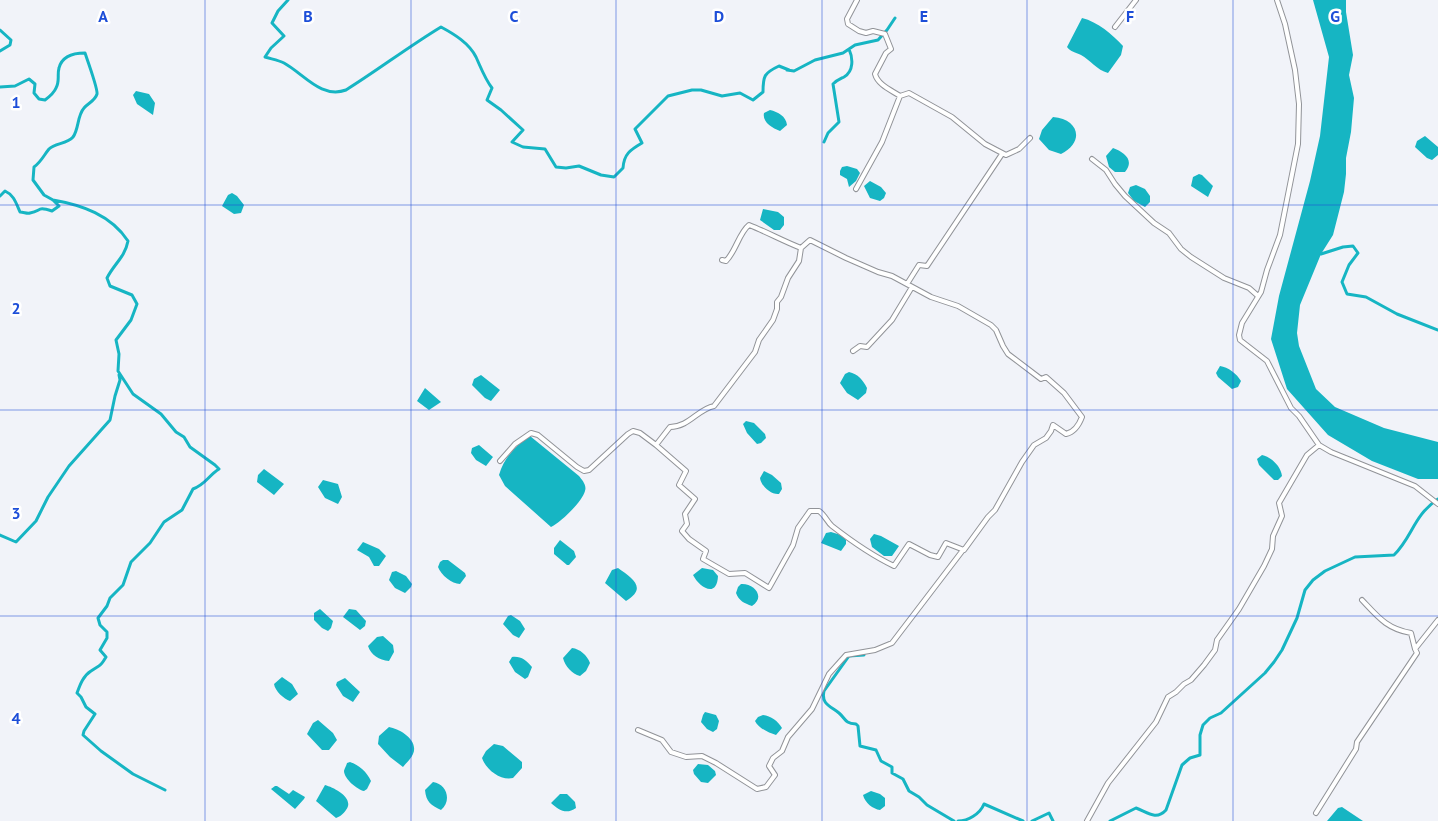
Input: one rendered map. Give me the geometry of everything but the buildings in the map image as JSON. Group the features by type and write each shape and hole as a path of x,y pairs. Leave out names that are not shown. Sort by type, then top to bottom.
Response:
{"street":[{"path":"857,0 847,19 848,24 859,31 866,33 873,31 883,34 891,49 874,74 881,83 900,96"},
{"path":"1115,27 1136,0"},
{"path":"1276,0 1295,70 1299,104 1298,144 1280,234 1258,296 1242,323 1239,335 1240,340 1267,361 1286,401 1319,444 1331,452 1415,486 1438,504"},
{"path":"900,96 909,93 946,113 985,144 1002,154 1006,155 1019,149 1030,138"},
{"path":"856,189 882,142 900,96"},
{"path":"853,351 860,346 867,348 886,327 910,286 919,265 927,266 1002,154"},
{"path":"1092,159 1106,170 1125,196 1154,223 1169,233 1181,249 1224,278 1249,288 1258,296"},
{"path":"722,260 726,261 730,257 742,237 744,229 749,225 801,248"},
{"path":"638,730 662,740 671,752 686,757 702,756 757,789 766,787 775,775 769,766 772,758 782,751 788,737 812,708 829,674 848,653 875,650 892,643 995,510 1022,462 1034,445 1046,438 1051,431 1052,425 1066,434 1071,433 1080,424 1082,417 1052,382 1046,377 1041,379 1008,354 996,330 990,325 958,306 942,302 892,276 834,253 810,240 801,248 799,261 788,278 777,302 777,309 773,320 759,340 755,352 714,406 709,407 698,416 678,427 670,427 656,445"},
{"path":"500,461 515,444 531,433 538,436 584,471 600,462 614,445 633,431 640,434 686,471 678,485 695,499 686,514 687,524 682,532 706,551 703,559 729,574 745,573 768,588 793,546 798,528 810,511 820,511 825,515 830,525 866,550 894,566 908,544 938,557 946,543 963,550"},
{"path":"1087,821 1108,784 1156,722 1168,697 1190,680 1215,650 1217,640 1256,580 1272,549 1273,536 1282,516 1279,503 1307,455 1319,444"},
{"path":"1316,813 1356,749 1357,742 1417,653 1411,633 1398,631 1380,620 1362,600"},
{"path":"1415,649 1438,620"}],"water":[{"path":"1313,0 1346,0 1346,12 1353,55 1349,75 1354,98 1351,132 1346,158 1344,192 1333,235 1321,254 1300,305 1297,333 1299,346 1316,389 1335,407 1384,428 1438,442 1438,479 1418,479 1372,461 1328,435 1287,389 1271,339 1279,296 1320,136 1329,57"},
{"path":"1082,18 1094,22 1123,46 1121,55 1108,73 1100,70 1084,57 1067,47"},
{"path":"136,91 149,94 155,103 153,115 137,104 133,95"},
{"path":"770,110 779,113 785,119 787,125 780,131 766,122 764,113"},
{"path":"1053,117 1069,122 1076,132 1074,143 1061,154 1049,150 1039,139 1042,130"},
{"path":"1425,136 1438,147 1438,155 1432,160 1415,147 1417,141"},
{"path":"1113,148 1127,157 1129,164 1125,172 1115,172 1109,167 1106,156"},
{"path":"847,166 857,169 860,173 856,181 849,187 847,179 840,175 842,167"},
{"path":"1199,174 1213,186 1208,197 1191,186 1193,177"},
{"path":"870,181 881,187 886,193 880,201 870,198 864,186"},
{"path":"1136,185 1145,189 1150,196 1150,202 1145,207 1134,201 1128,193 1130,187"},
{"path":"232,193 244,205 241,213 234,214 222,206 228,195"},
{"path":"763,209 778,212 784,217 784,225 780,230 774,230 760,220"},
{"path":"1220,366 1229,369 1237,376 1241,381 1238,387 1232,389 1218,377 1216,373"},
{"path":"849,372 860,378 867,388 866,393 858,400 847,393 840,383 845,374"},
{"path":"481,375 500,390 491,401 485,398 472,385 474,379"},
{"path":"425,388 441,402 429,410 417,401"},
{"path":"746,421 754,423 765,434 766,438 761,443 757,444 747,433 743,424"},
{"path":"530,436 579,476 585,487 583,496 576,506 551,527 505,486 499,475 511,453"},
{"path":"479,445 493,457 486,466 476,460 471,453 472,448"},
{"path":"1262,455 1278,465 1282,476 1278,480 1274,480 1259,465 1257,459"},
{"path":"264,469 284,484 274,495 257,482 258,475"},
{"path":"764,471 781,483 782,489 779,494 770,491 762,484 760,478"},
{"path":"323,480 338,484 342,497 338,504 325,498 318,487"},
{"path":"831,532 841,535 846,540 846,544 841,551 821,543 826,533"},
{"path":"874,534 899,546 892,556 884,556 872,547 870,539"},
{"path":"560,540 574,551 576,557 569,565 554,554 554,548"},
{"path":"363,542 379,549 386,556 379,566 374,566 369,557 357,550"},
{"path":"443,560 448,560 465,573 466,576 460,584 450,581 442,573 438,567"},
{"path":"618,568 636,583 637,587 633,596 626,601 605,583 612,570"},
{"path":"702,568 713,570 718,576 715,587 707,589 703,587 693,575"},
{"path":"396,571 406,576 412,584 405,593 395,588 389,580 392,572"},
{"path":"741,584 746,584 757,591 758,599 752,606 737,596 738,587"},
{"path":"320,609 333,621 328,631 314,620 314,613"},
{"path":"349,609 356,610 366,621 365,626 360,630 343,617"},
{"path":"511,615 520,621 525,629 519,638 513,635 503,624 508,616"},
{"path":"383,636 393,645 394,652 389,661 382,660 376,656 368,646 377,637"},
{"path":"572,648 583,653 590,663 586,671 580,676 569,669 563,658"},
{"path":"512,657 523,659 532,667 528,677 525,679 515,672 509,662"},
{"path":"282,677 292,684 298,694 290,701 280,694 274,684"},
{"path":"345,678 360,692 353,702 343,696 336,685 337,682"},
{"path":"705,712 716,715 719,721 717,729 713,732 707,729 701,722"},
{"path":"763,715 776,721 782,728 776,735 756,724 755,721 758,717"},
{"path":"318,720 333,733 337,740 329,750 322,750 307,734 313,723"},
{"path":"389,727 403,733 413,744 413,754 403,767 378,744 379,736"},
{"path":"494,744 503,746 522,762 522,768 513,778 504,778 494,774 484,762 482,758 486,751"},
{"path":"350,762 362,769 371,781 364,791 358,789 346,777 344,771 347,763"},
{"path":"698,764 708,765 715,771 716,775 708,783 701,782 694,774 693,770"},
{"path":"433,782 438,783 445,789 447,798 441,810 432,805 428,800 425,790"},
{"path":"325,785 343,794 348,801 346,810 336,818 316,801"},
{"path":"275,786 289,794 293,790 305,797 295,809 271,789"},
{"path":"871,791 885,798 885,806 880,810 870,805 864,798 863,795"},
{"path":"560,794 567,794 575,802 576,808 563,811 551,803"},
{"path":"1342,807 1363,821 1327,821 1338,808"}],"waterway":[{"path":"288,0 278,11 272,23 284,36 271,48 265,57 284,63 313,84 329,91 346,90 441,27 465,43 473,52 492,88 487,100 523,130 512,142 523,147 545,149 556,167 579,166 601,175 614,177 623,168 628,153 642,143 635,129 668,96 692,90 701,90 722,96 740,93 753,100 763,92 763,82 767,73 779,66 789,70"},
{"path":"787,70 794,71 815,60 843,53 855,45 878,40 895,18"},
{"path":"0,30 11,40 10,45 0,51"},
{"path":"824,142 828,133 839,122 833,84 850,71 852,60 849,49"},
{"path":"0,87 15,86 29,79 35,84 34,93 39,99 45,100 55,90 59,68 63,61 73,55 85,53 97,91 95,98 82,111 73,137 49,149 34,167 33,180 44,195 59,206 52,211 41,209 29,213 20,212 11,195 5,191 0,196"},
{"path":"53,200 85,208 95,213 113,224 128,241 122,256 107,278 110,286 132,295 137,304 131,320 116,340 119,354 118,371 133,394 161,414 176,432 184,437 190,447 219,469 201,485 193,489 182,510 164,522 150,543 131,562 123,585 110,598 107,606 98,618 100,625 107,632 107,638 100,650 106,657 100,666 86,675 77,693 86,707 95,714 83,735 101,751 133,774 165,790"},
{"path":"1321,254 1353,246 1358,253 1349,265 1342,282 1347,294 1366,297 1397,314 1438,330"},
{"path":"0,535 16,542 36,521 48,497 69,466 110,420 120,380 119,375"},
{"path":"1110,821 1136,808 1155,815 1159,815 1166,810 1182,765 1190,758 1200,755 1200,735 1203,725 1210,718 1221,713 1265,673 1274,662 1282,650 1297,618 1305,590 1313,580 1325,571 1355,557 1394,555 1423,512 1438,499"},
{"path":"864,655 849,656 824,691 825,702 847,722 858,726 860,746 876,750 881,761 892,767 892,773 903,779 909,791 927,805 954,821"},
{"path":"958,821 966,820 973,816 980,811 984,804 1023,821"},
{"path":"1032,821 1049,813 1053,821"}]}
